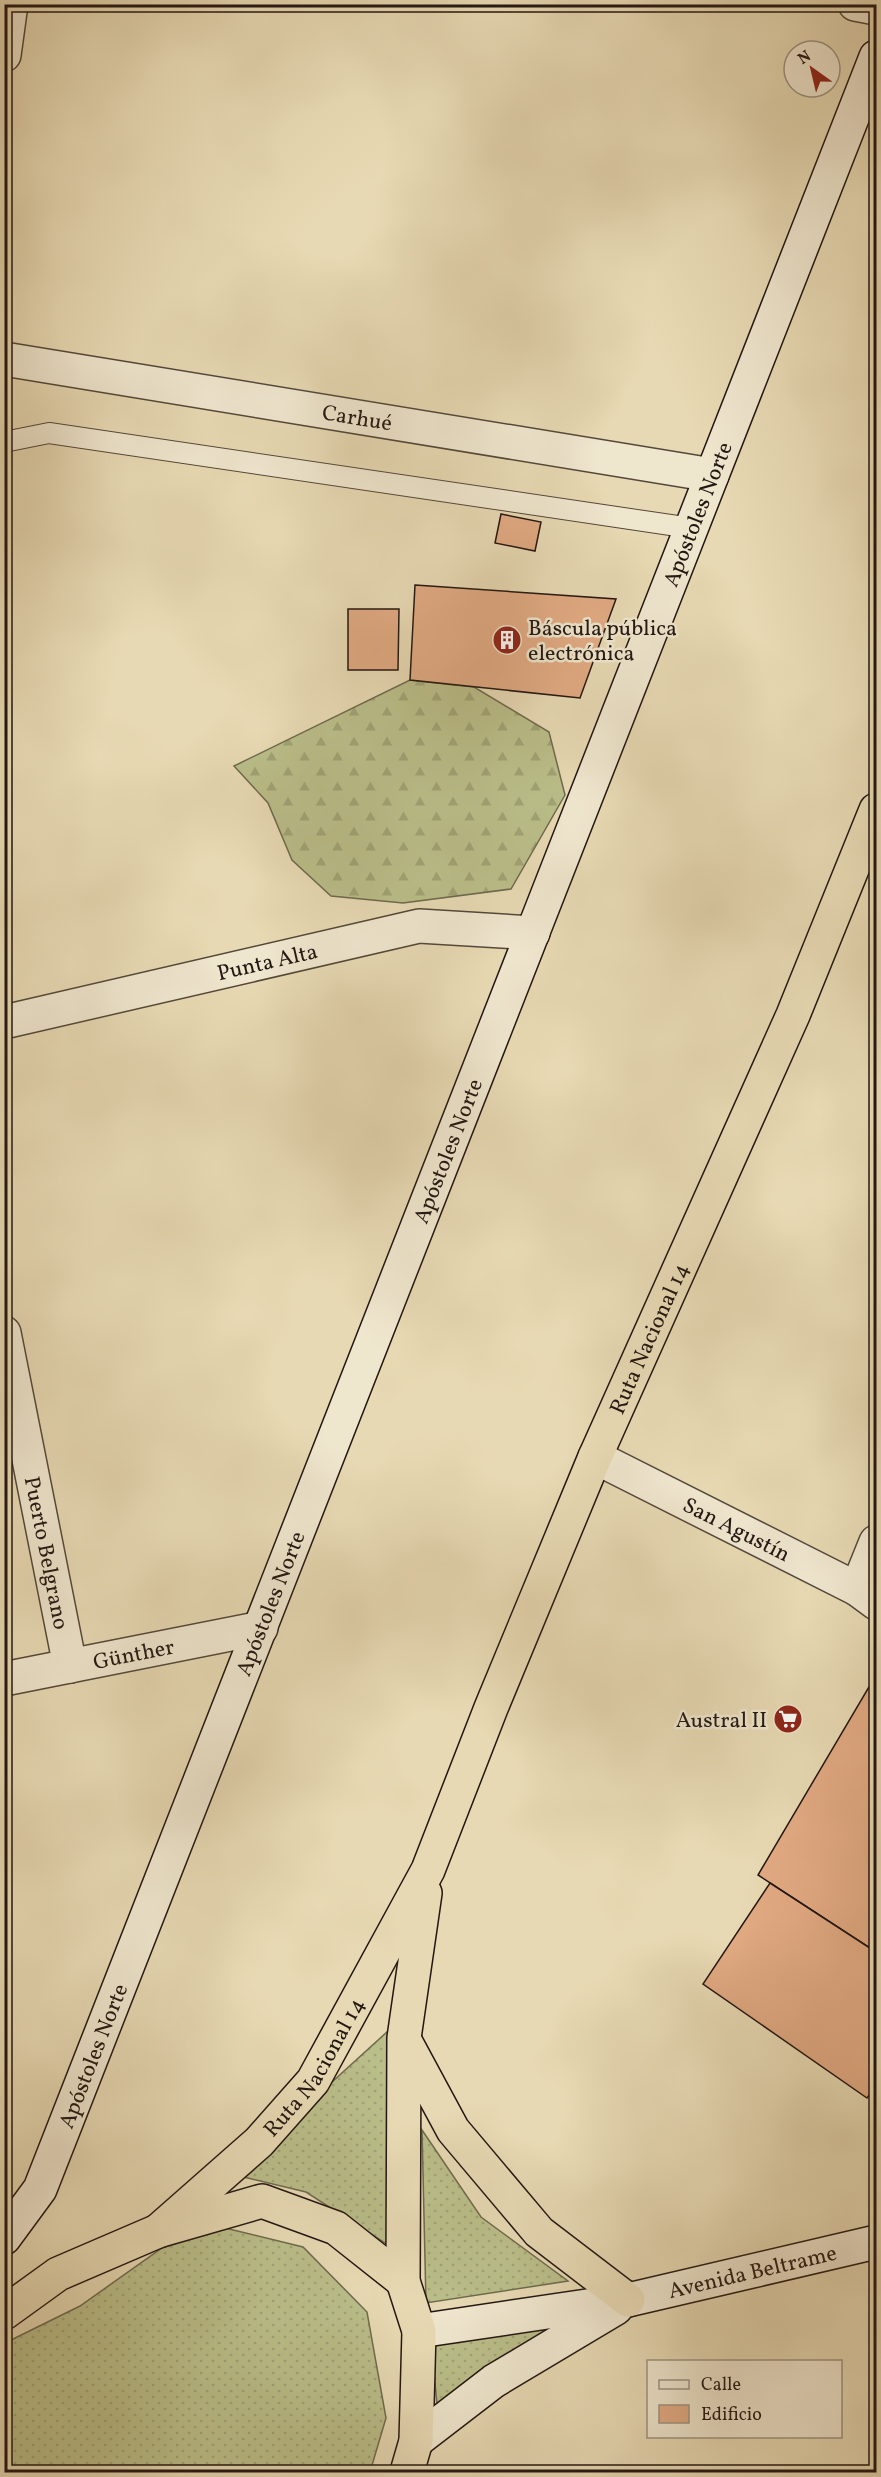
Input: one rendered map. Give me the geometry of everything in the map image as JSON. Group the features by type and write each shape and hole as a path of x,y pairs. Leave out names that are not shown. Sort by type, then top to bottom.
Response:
{"highway":[{"name":"Ruta Nacional 14","path":"158,2231 259,2142 313,2081 428,1870 491,1707 595,1457 793,1015 876,810"},
{"name":"Ruta Nacional 14","path":"408,2472 416,2441 419,2331 403,2281 404,2038 428,1870"},
{"path":"404,2038 453,2130 539,2232 628,2300"},
{"name":"Ruta Nacional 14","path":"4,2313 58,2274 158,2231 262,2201 336,2228 403,2281"}],"street":[{"path":"4,55 11,4"},
{"path":"855,4 876,8"},
{"name":"Apóstoles Norte","path":"4,2238 40,2189 876,57"},
{"name":"Carhué","path":"4,359 712,475"},
{"name":"Punta Alta","path":"4,1022 419,926 533,933"},
{"name":"Puerto Belgrano","path":"4,1333 70,1666"},
{"name":"San Agustín","path":"595,1457 867,1596"},
{"path":"867,1596 876,1542"},
{"name":"Günther","path":"4,1679 261,1628"},
{"name":"Avenida Beltrame","path":"419,2331 628,2300 876,2242"},
{"name":"Avenida Beltrame","path":"416,2441 494,2381 628,2300"}],"lane":[{"path":"4,442 49,433 692,528"}],"green space":[{"path":"410,680 474,687 549,732 565,795 511,889 403,903 331,896 292,860 268,803 234,766"},
{"path":"399,2021 388,2245 306,2192 231,2174"},
{"path":"422,2130 481,2217 568,2281 426,2303"},
{"path":"225,2228 303,2247 367,2312 386,2418 370,2472 5,2472 5,2343 80,2306 162,2248"},
{"path":"556,2324 437,2404 431,2342"}],"building":[{"path":"501,514 541,522 535,551 495,543"},
{"name":"Báscula pública electrónica","path":"415,585 616,599 580,698 410,680"},
{"path":"348,609 399,609 398,670 348,670"},
{"path":"876,1675 876,1952 758,1875"},
{"path":"770,1883 876,1952 876,2086 867,2098 703,1984"}],"place":[{"name":"Báscula pública electrónica","path":"507,640"},
{"name":"Austral II","path":"788,1719"}]}
